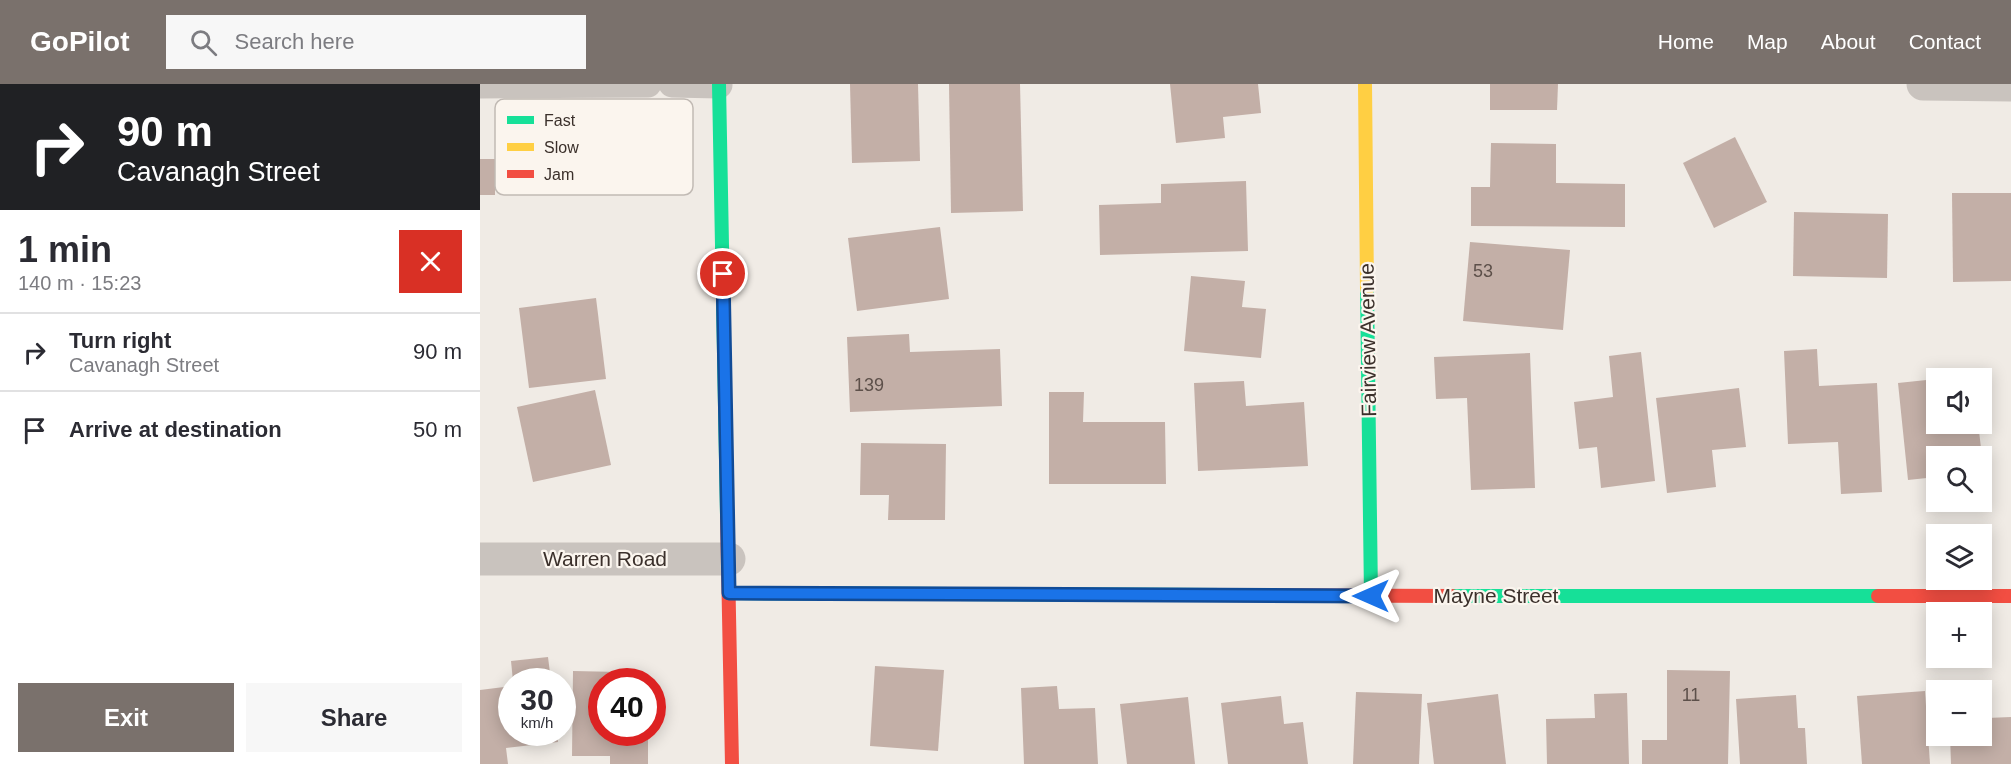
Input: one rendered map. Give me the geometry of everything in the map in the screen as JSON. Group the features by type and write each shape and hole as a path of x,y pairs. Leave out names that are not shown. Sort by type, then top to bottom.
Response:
{"street":[{"path":"719,84 732,764"},
{"name":"Fairview Avenue","path":"1365,84 1371,596"},
{"path":"1923,84 2011,85"},
{"name":"Warren Road","path":"480,559 729,559"},
{"name":"Mayne Street","path":"729,593 2011,596"}],"lane":[{"path":"480,85 648,84"},
{"path":"672,84 719,84"}],"building":[{"path":"850,84 918,84 920,161 852,163"},
{"path":"949,84 1020,84 1023,211 951,213"},
{"path":"1170,84 1258,84 1261,113 1223,117 1225,138 1176,143"},
{"path":"1490,84 1558,84 1557,110 1490,110"},
{"path":"1735,137 1767,202 1714,228 1683,163"},
{"path":"1491,143 1556,144 1556,183 1625,184 1625,227 1471,226 1471,187 1490,187"},
{"path":"480,159 495,159 495,195 480,195"},
{"path":"1246,181 1248,251 1100,255 1099,205 1161,203 1161,184"},
{"path":"1952,193 2011,193 2011,281 1953,282"},
{"path":"1794,212 1888,214 1887,278 1793,276"},
{"path":"940,227 949,299 857,311 848,238"},
{"path":"1470,242 1570,250 1563,330 1463,321"},
{"path":"1191,276 1245,281 1242,307 1266,309 1261,358 1184,351"},
{"path":"596,298 606,379 529,388 519,308"},
{"path":"909,334 910,352 1000,349 1002,406 850,412 847,337"},
{"path":"1817,349 1819,386 1877,383 1882,492 1841,494 1838,442 1788,444 1784,351"},
{"path":"1641,352 1655,481 1601,488 1597,447 1579,449 1574,402 1613,397 1609,356"},
{"path":"1530,353 1535,488 1471,490 1467,398 1436,399 1434,357"},
{"path":"1926,380 1926,434 1979,434 1981,446 1926,446 1926,478 1908,480 1898,383"},
{"path":"1244,381 1246,406 1304,402 1308,466 1198,471 1194,383"},
{"path":"1739,388 1746,447 1712,450 1716,487 1667,493 1656,398"},
{"path":"595,390 611,465 533,482 517,407"},
{"path":"1049,392 1084,392 1083,422 1165,422 1166,484 1049,484"},
{"path":"861,443 946,444 945,520 888,520 889,495 860,495"},
{"path":"548,657 549,668 512,668 511,661"},
{"path":"875,666 944,670 938,751 870,746"},
{"path":"1667,670 1730,671 1728,764 1642,764 1642,740 1667,740"},
{"path":"576,671 588,671 588,746 648,746 648,764 610,764 610,756 572,756 572,746 576,746"},
{"path":"1057,686 1059,709 1095,708 1098,764 1024,764 1021,688"},
{"path":"498,688 498,746 523,746 506,748 508,764 480,764 480,690"},
{"path":"1925,691 1926,746 1929,746 1930,764 1862,764 1857,696"},
{"path":"1356,692 1422,694 1419,764 1353,764"},
{"path":"1627,693 1629,764 1547,764 1546,719 1595,718 1594,694"},
{"path":"1498,694 1506,764 1434,764 1427,703"},
{"path":"1796,695 1798,728 1805,728 1807,764 1740,764 1736,699"},
{"path":"1281,696 1284,724 1303,722 1308,764 1228,764 1221,703"},
{"path":"1188,697 1195,764 1127,764 1120,704"},
{"path":"2011,717 2011,764 1951,764 1950,746 1992,746 1992,718"}],"traffic: fast":[{"path":"719,84 727,515"},
{"path":"1367,289 1371,596"},
{"path":"729,593 1224,595"},
{"path":"1452,596 1878,596"}],"traffic: slow":[{"path":"1365,84 1367,289"}],"traffic: jam":[{"path":"727,515 732,764"},
{"path":"1224,595 1452,596"},
{"path":"1878,596 2011,596"}],"route":[{"path":"723,274 729,593 1371,596"}]}
